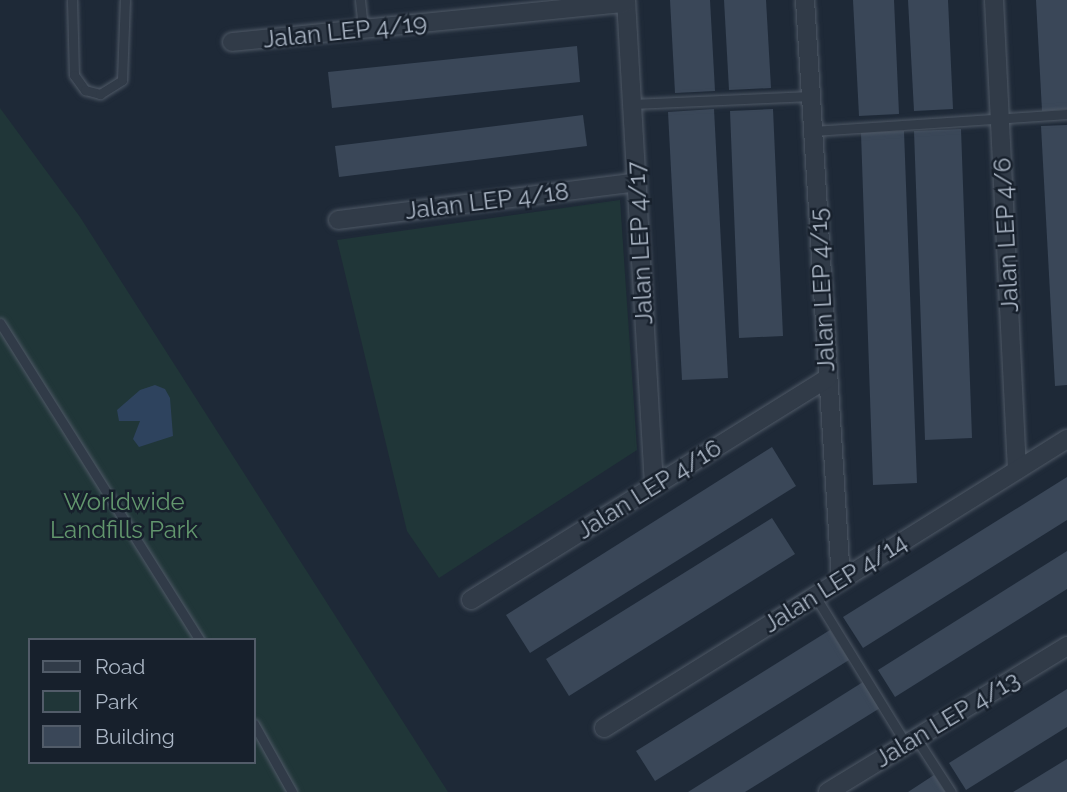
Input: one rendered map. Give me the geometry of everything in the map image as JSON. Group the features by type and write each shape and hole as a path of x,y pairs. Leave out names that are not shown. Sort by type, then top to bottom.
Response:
{"street":[{"name":"Jalan LEP 4/15","path":"805,0 841,580"},
{"name":"Jalan LEP 4/6","path":"994,0 1017,469"},
{"name":"Jalan LEP 4/19","path":"232,42 626,1"},
{"name":"Jalan LEP 4/17","path":"626,1 654,486"},
{"name":"Jalan LEP 4/18","path":"338,220 637,182"},
{"name":"Jalan LEP 4/16","path":"471,600 827,379"},
{"name":"Jalan LEP 4/14","path":"604,729 1067,439"},
{"name":"Jalan LEP 4/13","path":"828,792 1067,646"}],"lane":[{"path":"72,0 74,75 85,90 100,94 122,80 125,0"},
{"path":"360,0 363,29"},
{"path":"632,104 811,96"},
{"path":"813,131 1067,114"},
{"path":"0,323 199,638"},
{"path":"815,596 911,741 951,792"},
{"path":"256,728 292,792"}],"green space":[{"name":"Worldwide Landfills Park","path":"0,108 80,217 448,792 0,792"},
{"path":"620,200 637,450 439,578 407,531 337,240"}],"water":[{"path":"155,385 165,389 170,398 173,436 139,447 133,439 140,421 119,421 117,410 140,390"}],"building":[{"path":"670,0 710,0 715,91 675,93"},
{"path":"724,0 766,0 771,88 729,90"},
{"path":"853,0 894,0 899,114 859,116"},
{"path":"908,0 948,0 953,109 914,111"},
{"path":"1036,0 1067,0 1067,109 1042,111"},
{"path":"577,46 580,82 332,108 328,72"},
{"path":"714,109 728,378 682,380 668,112"},
{"path":"773,109 783,336 739,338 730,111"},
{"path":"583,115 587,146 339,177 335,146"},
{"path":"1067,125 1067,385 1055,386 1041,126"},
{"path":"961,129 972,438 925,440 914,131"},
{"path":"904,131 917,483 873,485 861,133"},
{"path":"772,447 796,486 530,653 506,615"},
{"path":"1067,477 1067,520 863,648 843,617"},
{"path":"772,518 795,554 569,696 546,659"},
{"path":"1067,551 1067,589 895,697 878,670"},
{"path":"830,630 849,660 655,781 636,751"},
{"path":"863,682 880,708 745,792 688,792"},
{"path":"1067,689 1067,727 966,790 949,763"},
{"path":"1067,759 1067,792 1013,792"},
{"path":"934,775 945,792 908,792"}]}
